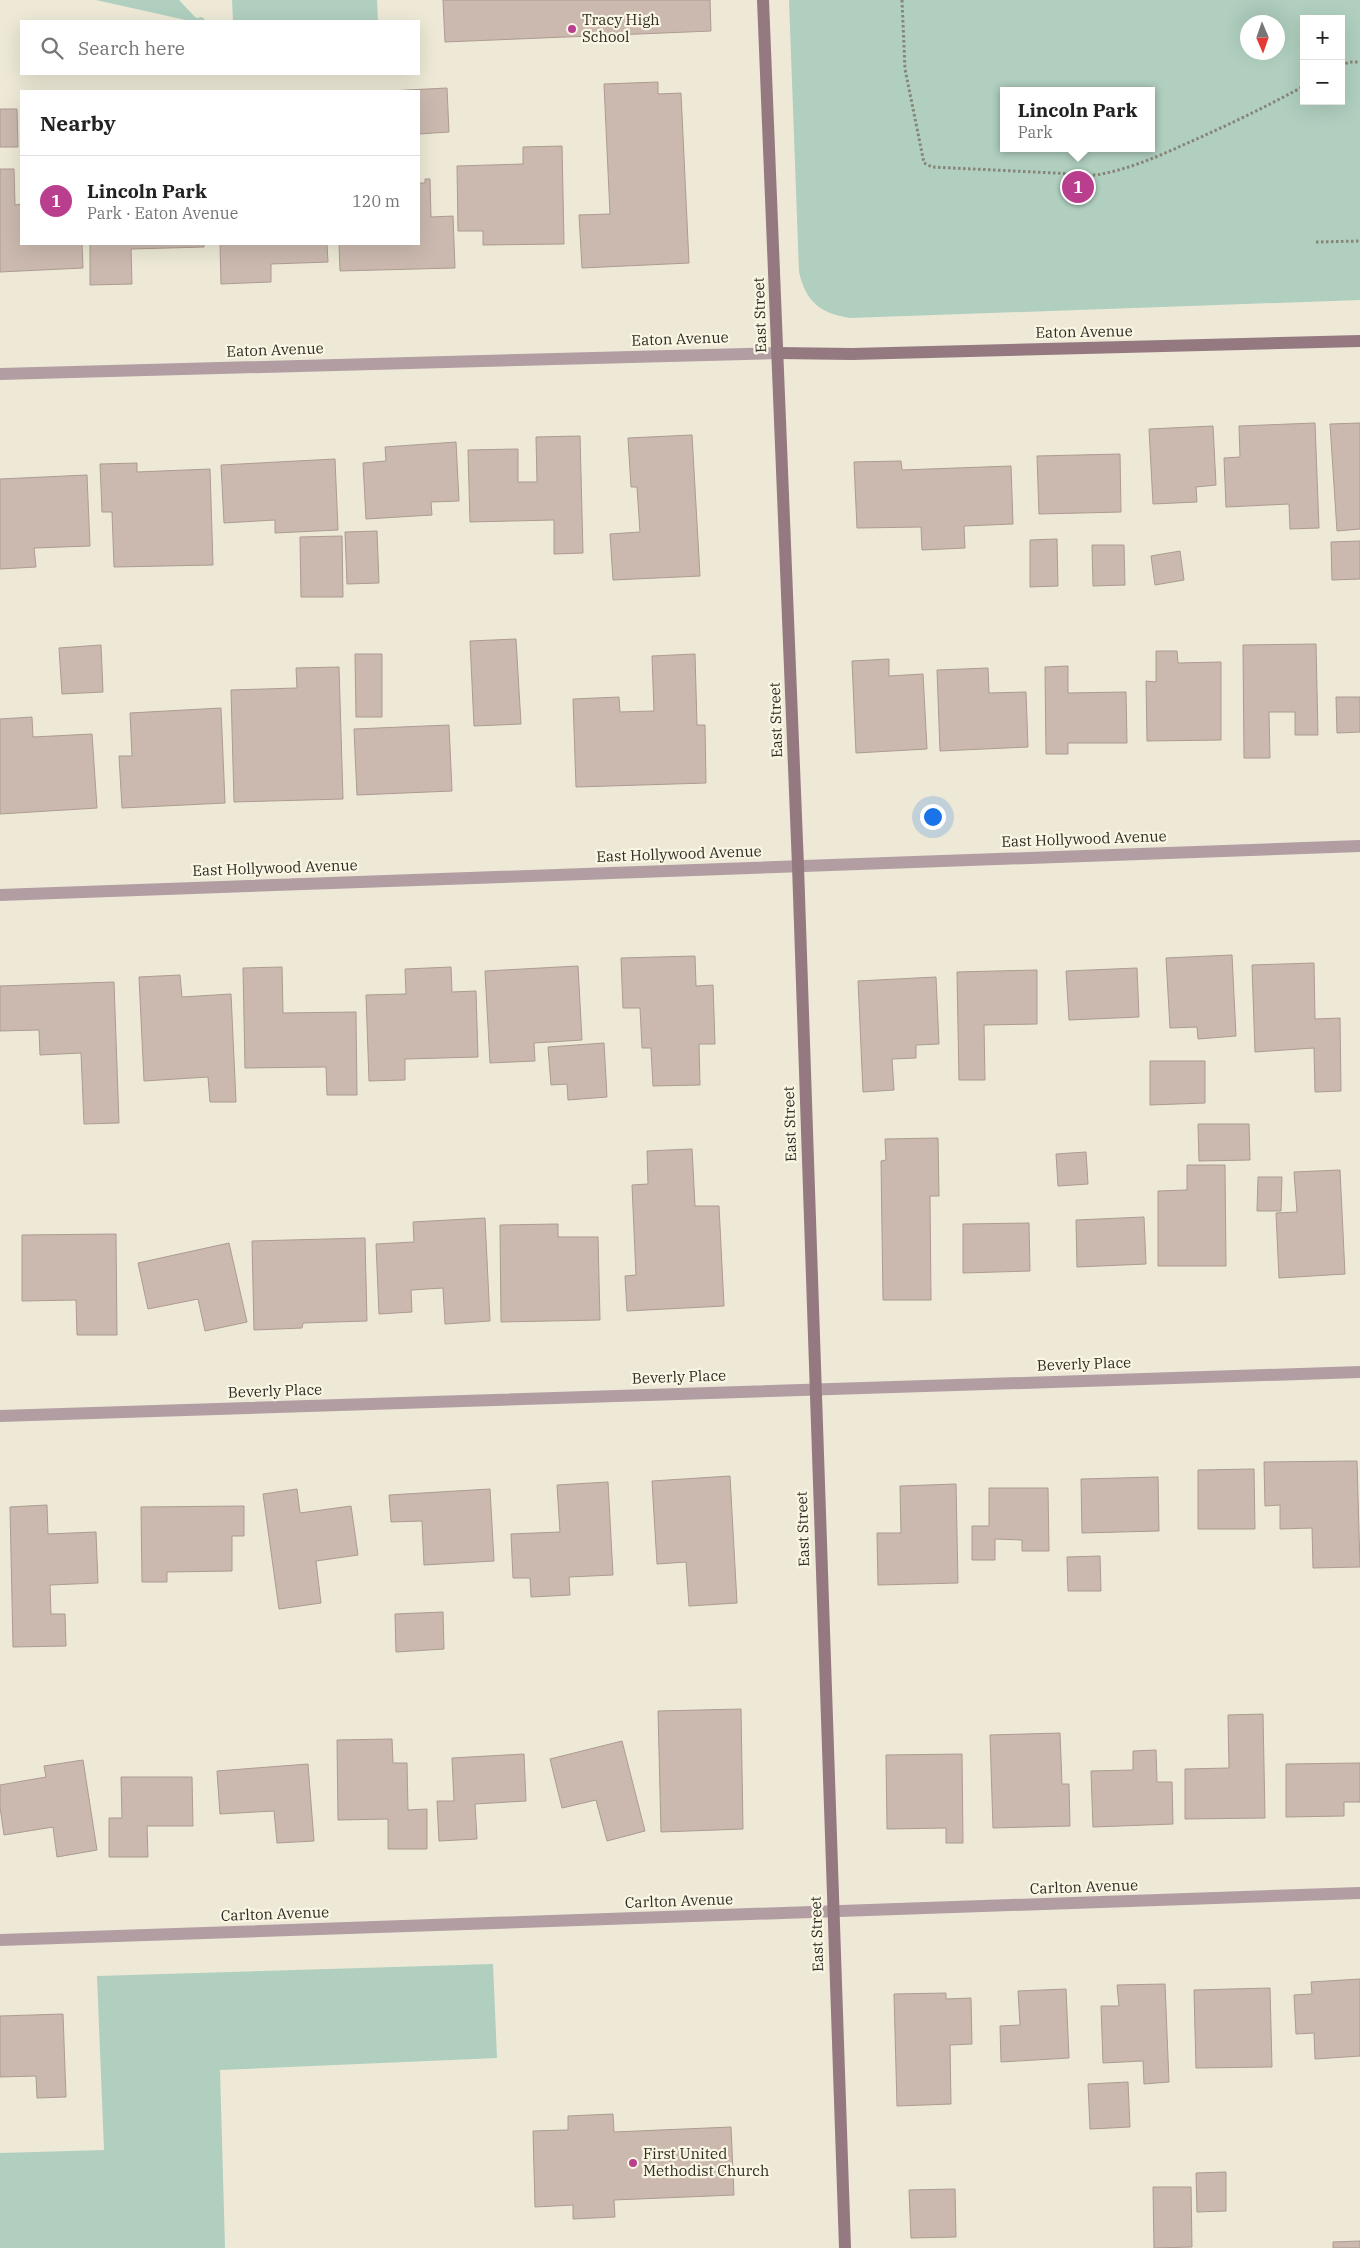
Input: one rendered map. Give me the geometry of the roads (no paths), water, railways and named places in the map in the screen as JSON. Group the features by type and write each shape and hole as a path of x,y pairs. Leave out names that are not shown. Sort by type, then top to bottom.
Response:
{"street":[{"name":"East Street","path":"763,0 798,866 832,1912 845,2248"},
{"name":"Eaton Avenue","path":"0,374 778,352 852,354 1360,341"},
{"name":"East Hollywood Avenue","path":"0,894 1360,846"},
{"name":"Beverly Place","path":"0,1416 1360,1372"},
{"name":"Carlton Avenue","path":"0,1940 1360,1893"}],"place":[{"name":"Tracy High School","path":"572,29"},
{"name":"Lincoln Park","path":"1078,187"},
{"name":"First United Methodist Church","path":"633,2163"}]}
